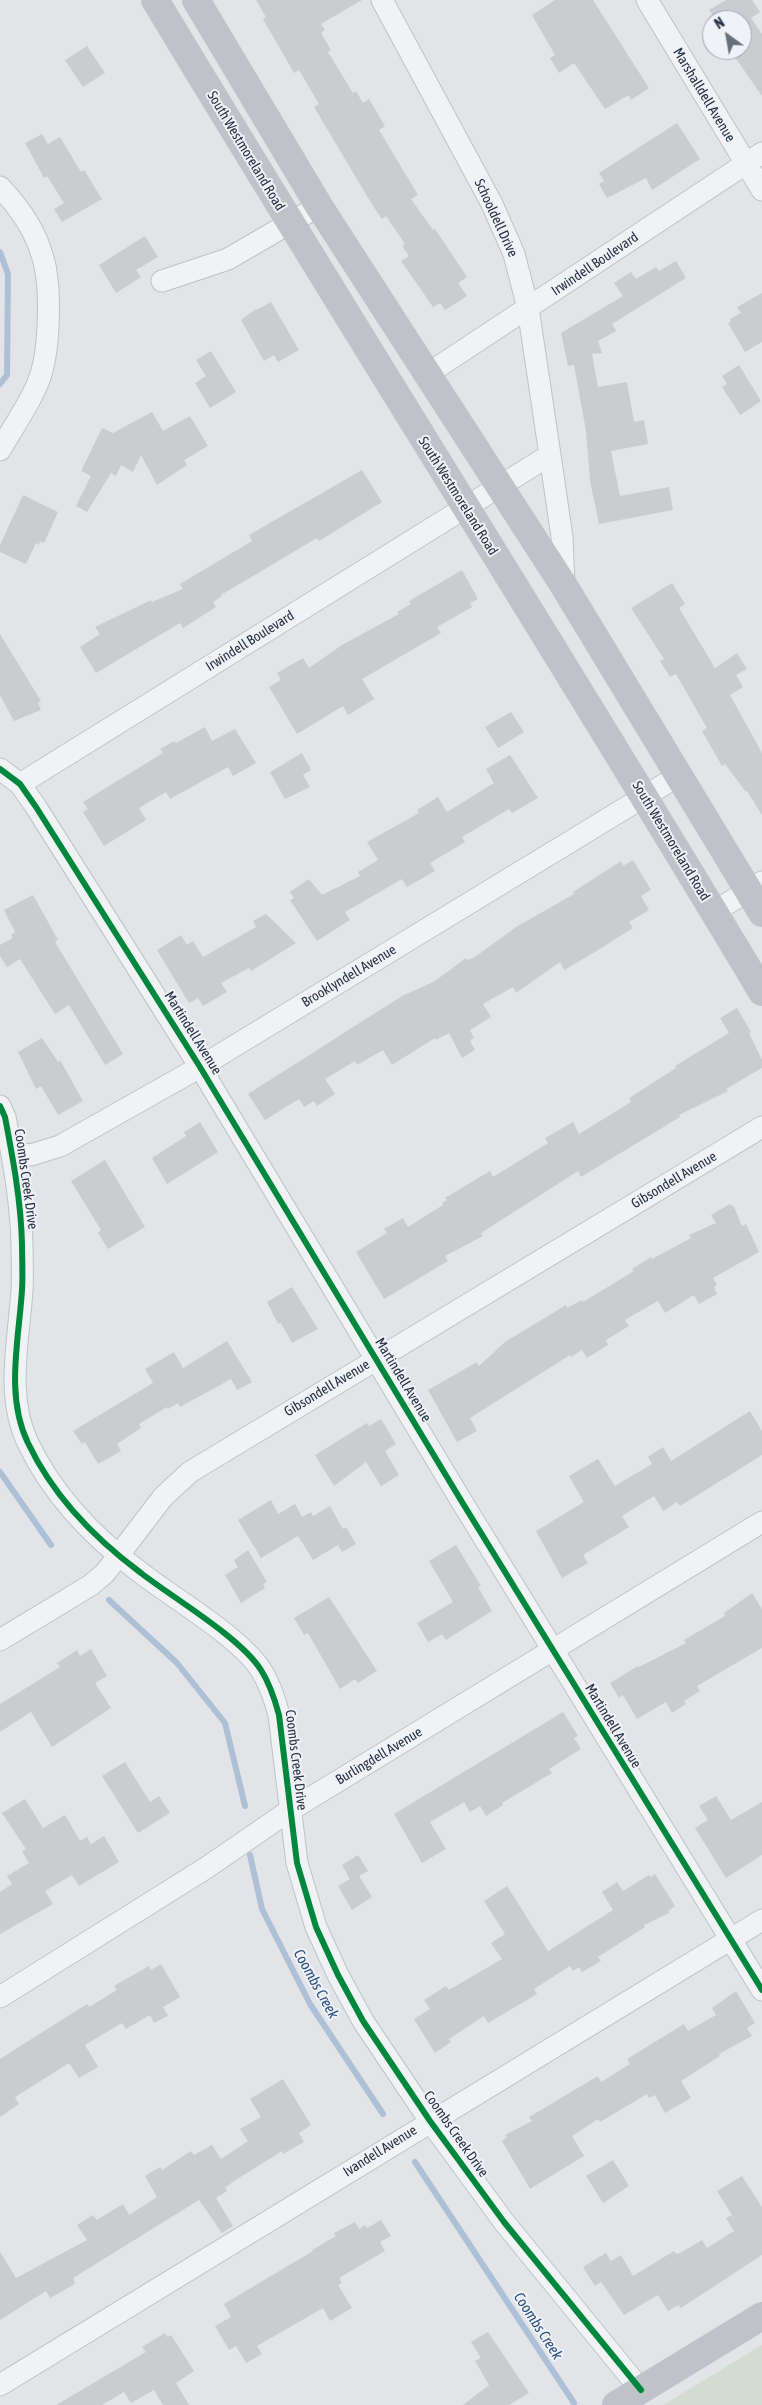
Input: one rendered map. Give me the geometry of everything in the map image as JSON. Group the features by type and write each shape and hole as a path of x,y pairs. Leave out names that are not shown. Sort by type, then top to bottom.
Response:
{"main road":[{"name":"South Westmoreland Road","path":"155,0 289,224 644,796 762,992"},
{"path":"196,0 319,206 501,485 678,776 757,895"},
{"path":"616,2405 762,2316"}],"street":[{"name":"Schooldell Drive","path":"382,0 492,204 514,254 528,308 562,537 564,586"},
{"name":"Marshalldell Avenue","path":"647,0 754,159 762,190"},
{"name":"Irwindell Boulevard","path":"428,373 754,159"},
{"path":"0,187 16,206 35,237 43,256 48,340 46,358 38,382 0,450"},
{"path":"162,281 228,259 319,206"},
{"path":"501,485 550,455"},
{"name":"Irwindell Boulevard","path":"20,784 501,485"},
{"path":"0,769 20,784"},
{"name":"Brooklyndell Avenue","path":"12,1153 31,1155 60,1146 200,1067 678,776"},
{"name":"Martindell Avenue","path":"20,784 200,1067 640,1795 762,1990"},
{"path":"714,912 757,895"},
{"name":"Coombs Creek Drive","path":"0,1106 5,1117 12,1153 20,1210 22,1288 16,1375 20,1422 27,1441 53,1487 74,1513 119,1556 236,1643 260,1669 272,1692 279,1716 289,1811 297,1863 316,1927 363,2021 430,2121 504,2222 641,2390"},
{"name":"Gibsondell Avenue","path":"0,1640 91,1585 105,1573 163,1497 190,1472 762,1127"},
{"name":"Burlingdell Avenue","path":"0,1997 206,1868 289,1811 762,1522"},
{"name":"Ivandell Avenue","path":"0,2385 762,1920"}],"shaded area":[{"path":"762,2345 762,2405 663,2405"}],"building":[{"path":"256,0 362,0 321,24 325,30 321,33 331,50 328,52 353,93 356,91 363,103 369,99 385,126 379,130 418,195 411,199 433,230 435,229 467,277 458,283 467,296 445,310 440,303 433,307 401,261 409,256 402,246 405,244 386,216 382,219 373,206 314,107 319,104 299,70 294,73 263,19 266,17"},
{"path":"555,0 593,0 649,88 631,100 629,95 605,109 574,63 559,73 550,58 555,55 532,15"},
{"path":"726,0 752,0 760,12 752,17 752,10 709,10"},
{"path":"752,19 762,34 762,96 737,60 752,60"},
{"path":"87,46 105,73 83,87 65,60"},
{"path":"677,123 700,159 652,190 646,178 607,198 599,184 604,181 599,173"},
{"path":"42,134 48,144 60,137 81,172 84,170 102,199 62,222 54,209 64,203 47,176 44,178 25,143"},
{"path":"145,236 158,257 136,270 141,277 116,293 99,265"},
{"path":"676,261 686,278 612,324 616,331 598,341 602,353 592,354 598,387 627,382 634,422 644,420 648,444 611,451 620,496 669,487 673,510 599,524 590,481 586,431 574,365 568,366 561,333 623,296 614,283 631,272 636,279 656,267 659,271"},
{"path":"762,293 762,342 745,352 728,323 731,322 730,319 741,313 737,307"},
{"path":"271,302 299,350 278,362 274,355 264,361 241,320 256,309"},
{"path":"211,351 236,392 210,408 195,383 206,376 196,360"},
{"path":"739,365 761,401 740,415 722,387 727,384 722,376"},
{"path":"152,412 163,431 190,416 208,446 184,460 187,465 157,485 141,455 133,472 121,465 116,476 111,473 87,512 76,506 91,476 81,471 102,428 113,433"},
{"path":"362,470 382,502 319,541 317,538 221,595 213,602 216,607 183,628 180,623 96,673 80,647 100,634 95,627 151,600 152,602 183,589 180,584 252,541 249,535"},
{"path":"23,495 58,512 44,543 40,541 39,545 36,543 26,564 0,552 0,545"},
{"path":"462,570 478,599 470,603 472,607 437,627 441,633 362,679 374,699 348,715 343,706 297,734 269,687 281,680 277,673 303,658 309,668 342,645 399,614 397,612 411,604 409,601"},
{"path":"672,583 685,604 679,608 715,668 737,653 747,669 736,675 743,687 730,695 762,753 762,815 747,791 725,764 722,766 702,731 707,728 676,674 670,677 660,661 664,659 631,608"},
{"path":"0,634 41,701 38,703 41,710 14,721 0,695"},
{"path":"511,712 524,732 498,748 485,727"},
{"path":"205,727 212,741 235,729 256,763 233,776 228,767 170,799 166,792 139,808 146,820 104,846 83,812 88,809 83,802 163,753 160,749 174,741 176,743"},
{"path":"302,753 311,770 303,775 310,787 285,799 270,772"},
{"path":"510,755 538,798 512,813 509,809 462,837 465,842 430,863 435,871 407,887 402,879 345,912 350,920 317,941 290,900 294,898 290,892 309,879 322,895 360,876 358,872 378,860 367,842 419,813 417,810 438,797 447,812 494,783 486,769"},
{"path":"633,860 651,890 641,896 649,910 629,922 633,928 564,970 560,962 516,993 513,987 483,1004 491,1017 470,1030 474,1038 470,1041 475,1050 462,1058 449,1033 436,1040 435,1038 392,1065 383,1050 357,1065 355,1061 325,1079 335,1094 317,1106 314,1101 304,1107 299,1099 265,1120 248,1094 402,996 435,981 466,958 467,960 475,957 516,927 574,894 573,892 621,861 623,866"},
{"path":"33,895 58,940 55,942 123,1054 105,1065 69,1005 55,1014 20,959 7,967 0,956 0,945 13,938 11,935 15,932 4,910"},
{"path":"266,914 296,943 251,971 249,968 221,983 227,992 203,1006 198,998 189,1003 157,950 181,935 187,945 193,941 203,957 256,927 253,921"},
{"path":"737,1008 751,1032 749,1033 762,1060 762,1068 726,1089 728,1091 679,1115 680,1117 581,1177 578,1171 481,1233 483,1236 445,1256 448,1261 384,1299 356,1252 387,1233 384,1229 403,1218 408,1227 443,1205 442,1203 447,1200 445,1198 490,1171 493,1177 548,1143 545,1138 573,1122 579,1134 631,1102 629,1098 676,1068 675,1066 729,1033 720,1018"},
{"path":"42,1038 58,1062 60,1060 83,1101 58,1115 41,1086 36,1089 18,1052"},
{"path":"200,1122 218,1152 167,1184 152,1158 186,1136 184,1132"},
{"path":"105,1160 145,1227 108,1249 98,1233 101,1230 71,1181"},
{"path":"730,1204 734,1207 742,1226 746,1224 759,1252 713,1278 717,1285 714,1287 717,1294 699,1304 694,1295 665,1313 658,1301 642,1310 625,1320 629,1326 606,1340 608,1345 587,1358 582,1350 571,1357 570,1355 470,1418 477,1431 457,1442 428,1390 477,1362 479,1366 505,1342 566,1305 567,1308 582,1300 583,1302 634,1271 632,1269 651,1257 652,1259 691,1238 689,1235 716,1223 711,1215"},
{"path":"292,1287 318,1329 292,1343 281,1323 278,1324 267,1302"},
{"path":"227,1341 252,1382 237,1390 231,1379 180,1407 178,1403 168,1409 167,1407 139,1424 141,1428 117,1444 121,1451 98,1464 85,1442 82,1444 73,1431 153,1383 145,1369 174,1352 183,1368"},
{"path":"750,1411 762,1431 762,1455 680,1506 677,1502 663,1511 654,1496 622,1516 629,1527 583,1555 588,1563 562,1578 536,1531 584,1502 569,1476 598,1459 615,1486 652,1464 648,1457 663,1447 671,1461"},
{"path":"381,1419 396,1444 385,1451 399,1475 381,1486 366,1462 334,1486 315,1455 367,1423 369,1426"},
{"path":"271,1500 278,1514 295,1504 302,1517 311,1512 313,1516 330,1506 343,1529 346,1527 356,1544 342,1552 338,1545 313,1560 298,1536 261,1558 238,1520"},
{"path":"456,1545 481,1586 478,1587 492,1611 446,1640 442,1634 428,1642 417,1623 453,1602 429,1561"},
{"path":"248,1550 267,1582 263,1584 265,1588 241,1603 225,1575 238,1567 234,1560"},
{"path":"752,1593 762,1609 762,1648 697,1686 700,1691 684,1701 686,1704 672,1713 666,1702 637,1719 623,1695 619,1698 610,1683 638,1666 686,1643 684,1640 725,1616 724,1613"},
{"path":"329,1597 377,1671 358,1683 355,1679 340,1689 308,1633 304,1635 294,1618"},
{"path":"91,1649 107,1676 95,1683 111,1708 52,1747 31,1712 0,1732 0,1704 60,1667 57,1663 77,1650 80,1656"},
{"path":"563,1712 578,1736 574,1738 581,1749 549,1769 552,1773 502,1803 503,1805 486,1816 480,1806 470,1812 464,1802 430,1822 446,1849 422,1863 394,1814"},
{"path":"125,1762 150,1802 159,1796 170,1813 138,1833 102,1776"},
{"path":"716,1796 731,1820 762,1802 762,1855 726,1878 695,1828 708,1820 699,1806"},
{"path":"25,1799 43,1828 65,1815 80,1841 87,1837 91,1844 104,1836 119,1862 79,1886 72,1875 45,1891 53,1904 0,1934 0,1892 12,1884 7,1876 29,1863 22,1851 26,1849 2,1813"},
{"path":"358,1855 368,1871 359,1876 372,1897 352,1910 338,1886 350,1879 342,1865"},
{"path":"655,1874 675,1906 668,1911 669,1913 644,1925 645,1927 598,1957 601,1961 582,1972 579,1967 573,1971 570,1966 534,1989 537,1994 488,2023 484,2016 449,2039 451,2042 435,2053 414,2019 430,2009 424,2000 446,1986 449,1990 502,1959 491,1943 505,1934 484,1901 507,1886 548,1951 613,1910 602,1892 617,1882 623,1891 649,1875 651,1877"},
{"path":"161,1964 180,1997 163,2007 168,2016 154,2023 150,2015 126,2029 122,2023 85,2045 98,2067 79,2078 69,2063 15,2097 19,2104 0,2117 0,2059 87,2004 89,2007 117,1990 114,1986 149,1966 151,1970"},
{"path":"736,1991 755,2023 747,2028 752,2036 719,2054 720,2056 681,2081 691,2098 665,2113 655,2095 649,2098 647,2094 600,2122 598,2119 572,2136 584,2156 530,2189 502,2141 507,2137 505,2135 532,2121 529,2117 598,2076 601,2082 630,2064 627,2059 684,2024 688,2031 716,2015 712,2008"},
{"path":"283,2079 311,2125 299,2133 304,2142 283,2154 282,2151 234,2181 225,2188 227,2191 216,2198 233,2226 222,2233 199,2200 73,2278 75,2284 50,2298 46,2291 0,2320 0,2252 16,2278 87,2240 77,2225 93,2215 97,2220 123,2204 129,2215 157,2197 145,2176 160,2167 162,2170 191,2151 194,2155 212,2145 221,2159 248,2141 240,2129 261,2117 250,2099"},
{"path":"613,2160 629,2186 603,2203 586,2176"},
{"path":"742,2176 762,2207 762,2255 681,2308 678,2305 668,2311 658,2295 624,2315 601,2282 595,2286 583,2267 606,2253 611,2261 621,2255 633,2276 674,2251 676,2254 680,2253 702,2240 707,2248 734,2231 726,2218 732,2215 717,2191"},
{"path":"381,2220 391,2236 380,2242 385,2251 339,2278 342,2283 338,2285 352,2308 330,2321 323,2308 257,2346 262,2354 246,2363 236,2346 229,2350 215,2326 231,2317 224,2304 313,2251 336,2236 334,2233 355,2222 359,2229 365,2225 367,2228"},
{"path":"488,2332 529,2393 509,2405 463,2405 489,2385 475,2361 481,2358 471,2342"},
{"path":"165,2333 167,2337 171,2335 194,2371 176,2383 189,2405 163,2405 154,2390 131,2403 124,2392 102,2405 56,2405 146,2352 142,2347"}],"waterway":[{"name":"Coombs Creek","path":"0,252 8,274 7,375 0,384"},
{"name":"Coombs Creek","path":"0,1472 51,1545"},
{"name":"Coombs Creek","path":"109,1600 177,1663 225,1723 245,1806"},
{"name":"Coombs Creek","path":"250,1855 262,1909 310,2004 383,2114"},
{"name":"Coombs Creek","path":"415,2162 574,2403"}],"cycle path":[{"path":"0,769 20,784 36,807 200,1067 462,1502 762,1990"},
{"path":"0,1106 5,1117 20,1212 22,1284 15,1387 21,1425 28,1443 62,1498 91,1530 124,1560 238,1644 261,1670 272,1692 279,1715 297,1863 316,1927 338,1975 363,2021 430,2121 504,2222 641,2390"}]}
